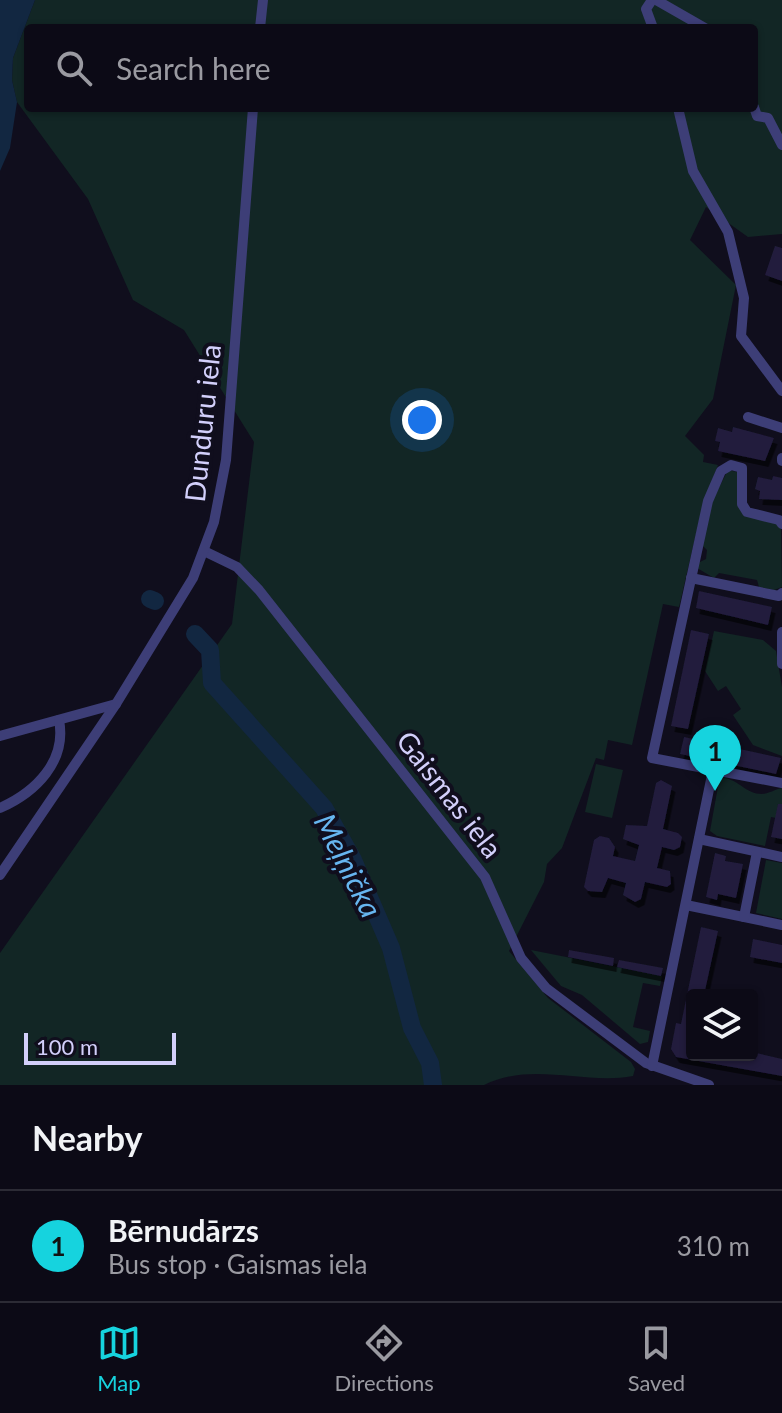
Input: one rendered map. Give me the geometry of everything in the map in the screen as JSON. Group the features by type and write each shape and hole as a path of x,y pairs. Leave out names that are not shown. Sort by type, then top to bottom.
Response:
{"street":[{"path":"260,24 263,0"},
{"path":"652,24 646,9 654,0 698,24"},
{"name":"Dunduru iela","path":"0,875 116,704 193,578 204,551 221,494 226,460 253,112"},
{"path":"679,112 693,171 728,232 744,298 741,336 782,391"},
{"path":"756,112 757,116 768,118 782,145"},
{"path":"748,417 782,428"},
{"path":"782,524 779,520 747,512 742,504 742,468 731,465 721,471 708,501 652,758 782,783"},
{"name":"Gaismas iela","path":"204,551 237,567 259,590 475,865 498,901 521,958 533,973 581,1015 652,1066 709,1085"},
{"path":"691,578 779,596 782,593"},
{"path":"782,632 782,664"},
{"path":"0,736 116,704"},
{"path":"0,808 28,791 59,756 62,739 59,720"},
{"path":"652,1066 713,770"},
{"path":"699,839 782,857"},
{"path":"744,917 757,852"},
{"path":"686,905 782,925"}],"green space":[{"path":"35,0 782,0 782,234 748,237 706,207 690,240 736,285 713,399 685,436 704,455 703,462 718,465 703,504 679,607 663,604 632,745 608,740 604,760 596,758 562,848 547,864 544,882 509,951 548,998 631,1062 635,1069 633,1076 521,1075 484,1085 0,1085 0,953 232,624 254,442 184,330 133,300 88,199 24,112 758,112 758,24 26,24"},
{"path":"24,29 24,112 17,102 12,80 13,58"},
{"path":"728,470 741,473 738,497 742,510 754,518 778,524 781,529 782,587 774,590 759,587 757,580 719,573 714,578 697,568 698,563 706,559 707,550 702,545 712,501"},
{"path":"714,631 763,640 776,651 782,687 782,756 753,745 733,715 741,709 726,686 718,691 705,671"},
{"path":"596,764 623,770 612,818 585,812"},
{"path":"724,778 756,793 764,794 782,788 782,819 771,817 765,846 717,836 710,831 719,781"},
{"path":"766,860 782,863 782,919 756,913"},
{"path":"531,950 662,976 660,986 643,983 633,1027 650,1031 648,1042 640,1044 582,995 561,986"}],"water":[{"path":"0,0 35,0 13,58 12,80 17,102 10,148 0,171"}],"building":[{"path":"775,246 782,248 782,281 765,275"},
{"path":"733,427 774,438 765,461 718,451 720,442 715,441 718,428 732,432"},
{"path":"773,476 782,478 782,500 759,499 760,491 755,489 758,477 772,480"},
{"path":"699,591 772,607 768,625 696,608"},
{"path":"691,630 709,634 688,729 671,726"},
{"path":"684,737 781,758 776,774 680,754"},
{"path":"661,780 672,786 663,829 682,837 680,847 674,850 662,847 657,868 670,871 671,884 667,887 645,882 641,899 635,902 623,895 626,883 608,878 602,892 588,891 584,887 594,840 600,836 609,838 615,847 613,856 635,861 639,845 623,839 626,825 647,826 656,783"},
{"path":"778,804 782,804 782,839 771,837"},
{"path":"715,853 726,856 725,861 743,864 736,898 718,894 717,900 706,897"},
{"path":"701,927 718,931 705,989 688,989"},
{"path":"753,939 782,945 782,963 750,957"},
{"path":"569,950 614,958 613,966 568,957"},
{"path":"619,960 663,968 661,976 617,967"},
{"path":"686,1000 686,1059 676,1057 671,1049 676,1023 681,1024"},
{"path":"758,1053 782,1059 782,1076 698,1061 758,1061"}],"waterway":[{"name":"Meļņička","path":"150,599 155,601"},
{"name":"Meļņička","path":"195,634 210,650 212,683 324,808 353,860 391,948 412,1028 430,1063 433,1085"}],"place":[{"name":"Bērnudārzs","path":"715,791"}]}
